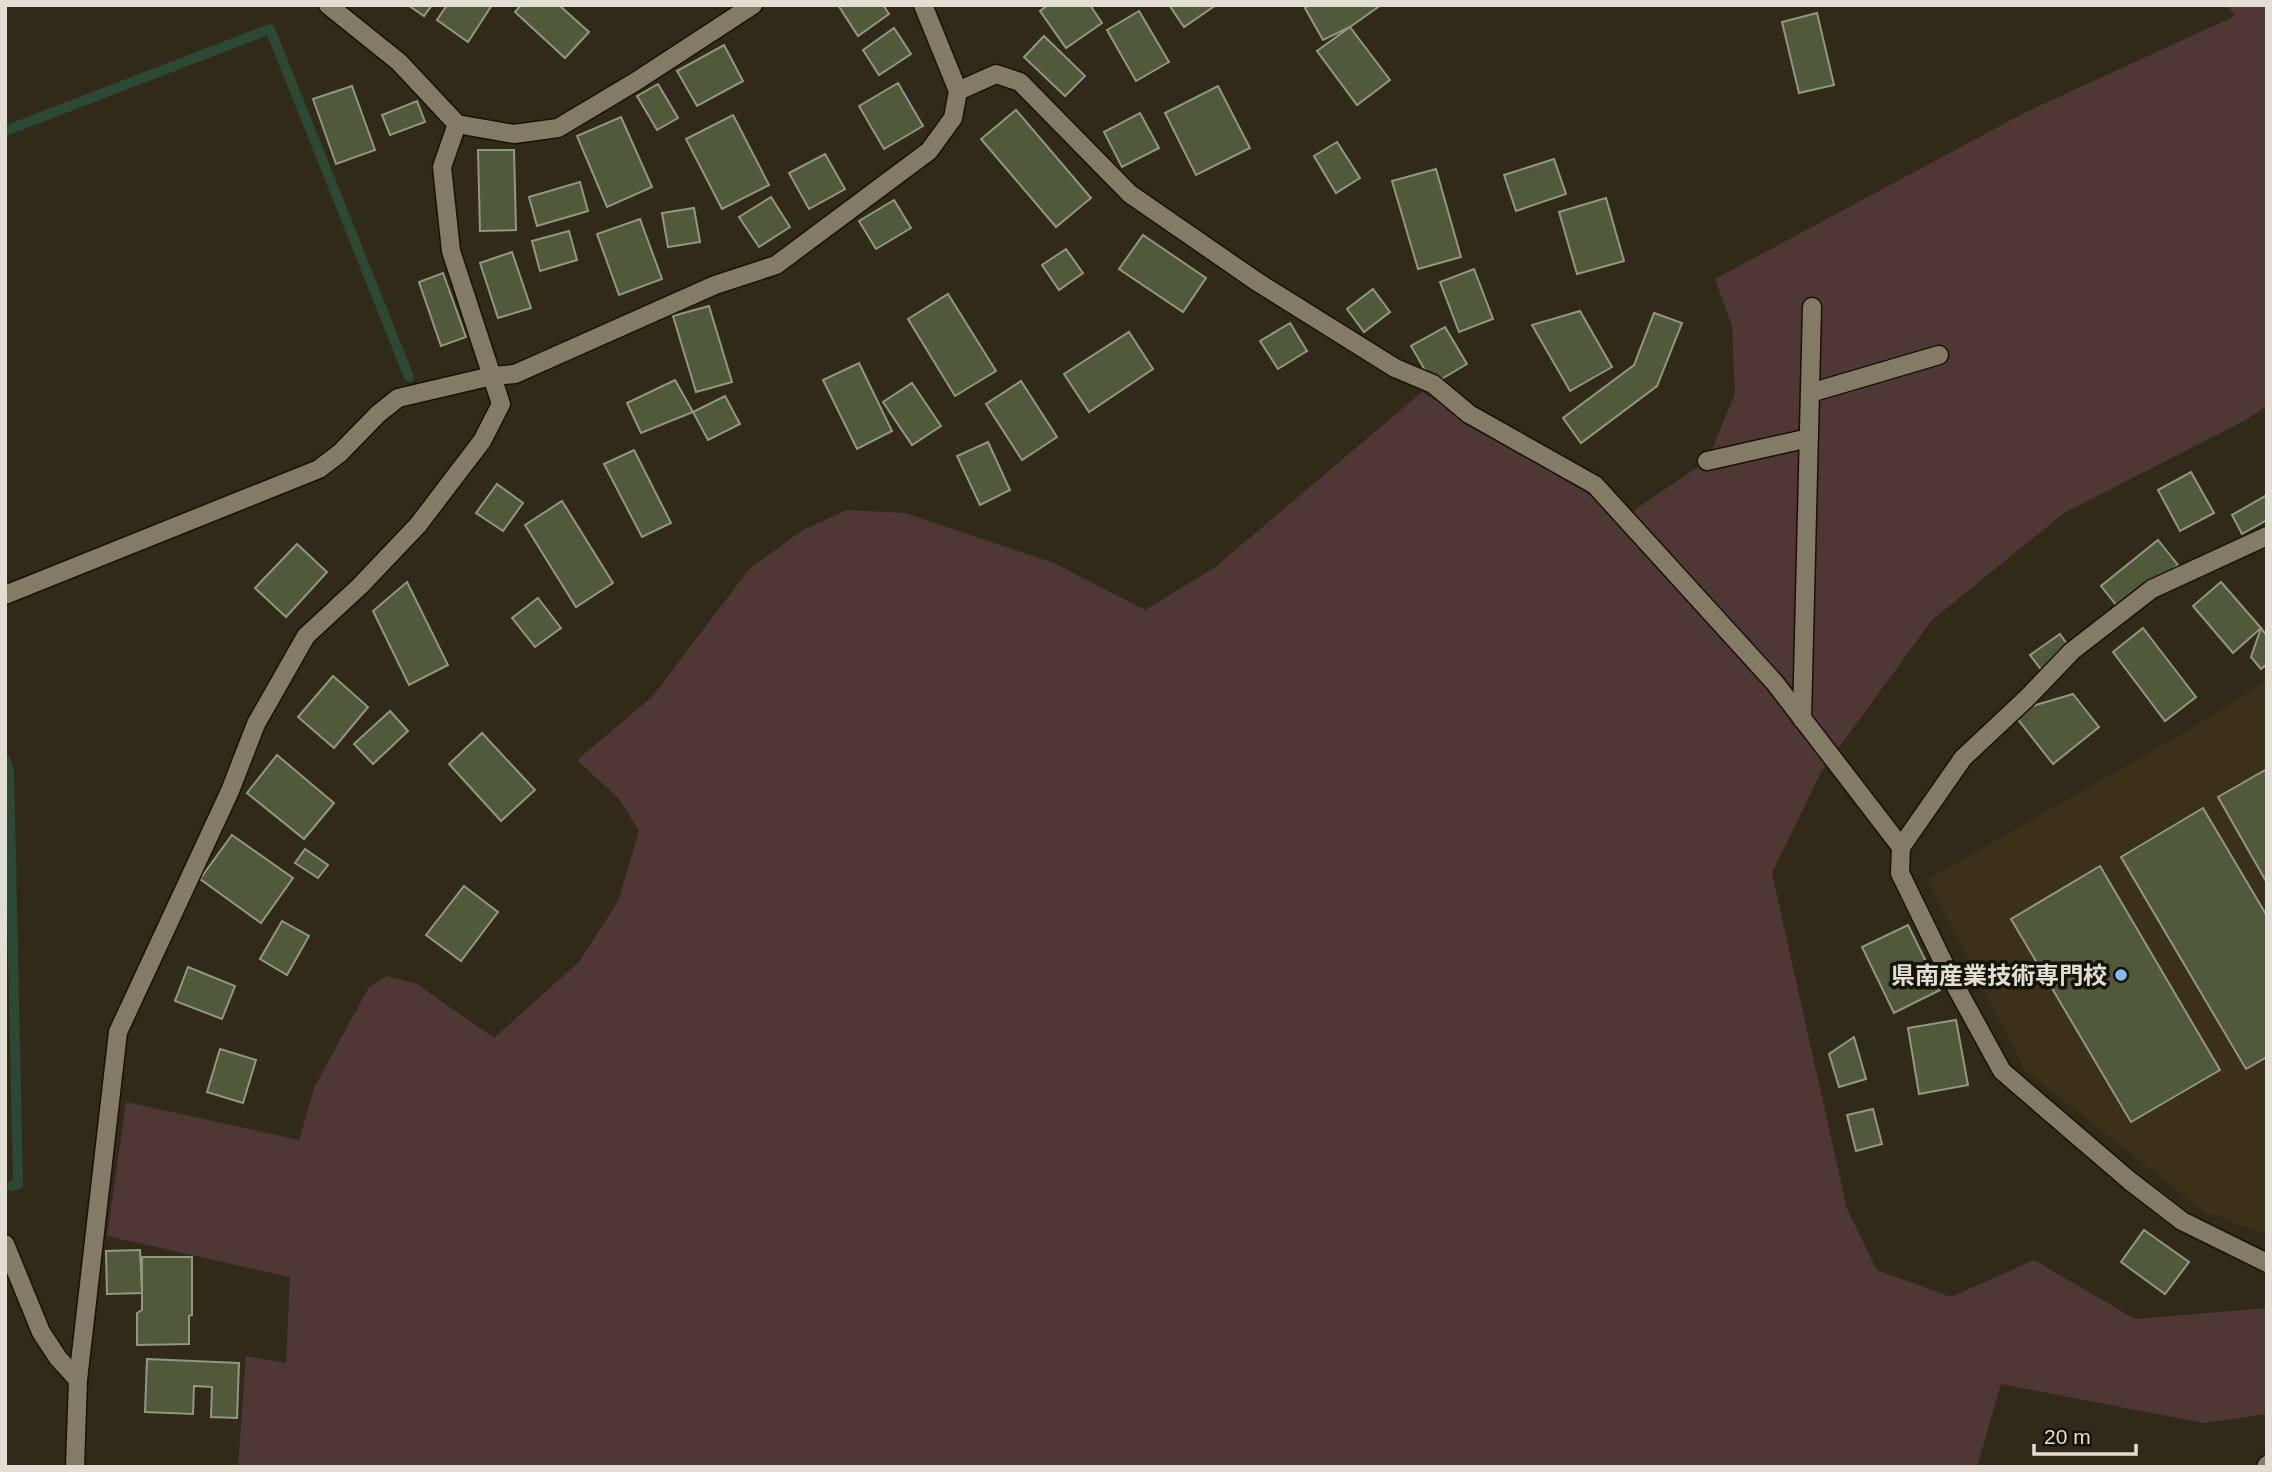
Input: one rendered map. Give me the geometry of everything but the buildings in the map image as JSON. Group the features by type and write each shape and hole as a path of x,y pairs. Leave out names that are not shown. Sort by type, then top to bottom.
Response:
{"street":[{"path":"328,5 398,62 457,124 514,134 558,128 635,82 753,5"},
{"path":"5,595 319,469 340,453 378,414 398,398 515,373 715,285 776,265 929,151 953,118 958,91 923,5"},
{"path":"958,91 996,74 1020,82 1130,194 1256,281 1395,368 1433,384 1469,414 1595,485 1775,683 1901,847"},
{"path":"75,1467 78,1380 118,1032 230,791 256,724 306,636 360,586 418,525 482,441 502,404 451,251 442,167 457,124"},
{"path":"1802,719 1812,307"},
{"path":"1810,393 1939,355"},
{"path":"1707,461 1809,438"},
{"path":"2267,536 2152,589 2072,651 1963,758 1901,847 1900,873 1950,976 2002,1071 2130,1181 2182,1221 2267,1263"},
{"path":"5,1244 41,1332 58,1358 78,1380"}],"shaded area":[{"path":"2227,5 2267,5 2267,406 2246,420 2064,513 1932,620 1821,772 1772,873 1847,1209 1877,1270 1951,1297 2034,1260 2135,1319 2267,1308 2267,1414 2204,1423 2001,1384 1977,1467 238,1467 246,1356 286,1363 290,1277 107,1236 126,1102 299,1140 315,1086 369,987 387,976 417,984 494,1038 579,962 618,901 639,831 619,799 577,760 652,697 750,568 803,530 847,510 905,513 1054,563 1145,610 1214,568 1422,392 1627,515 1707,461 1735,394 1732,326 1715,279 2024,113 2235,16"},
{"name":"県南産業技術専門校","path":"2267,680 2267,1235 2203,1211 2025,1070 1927,880 2187,731"}],"waterway":[{"path":"5,131 270,29 409,377"},
{"path":"5,759 9,770 18,1184 12,1186"}],"place":[{"name":"県南産業技術専門校","path":"2121,975"}]}
